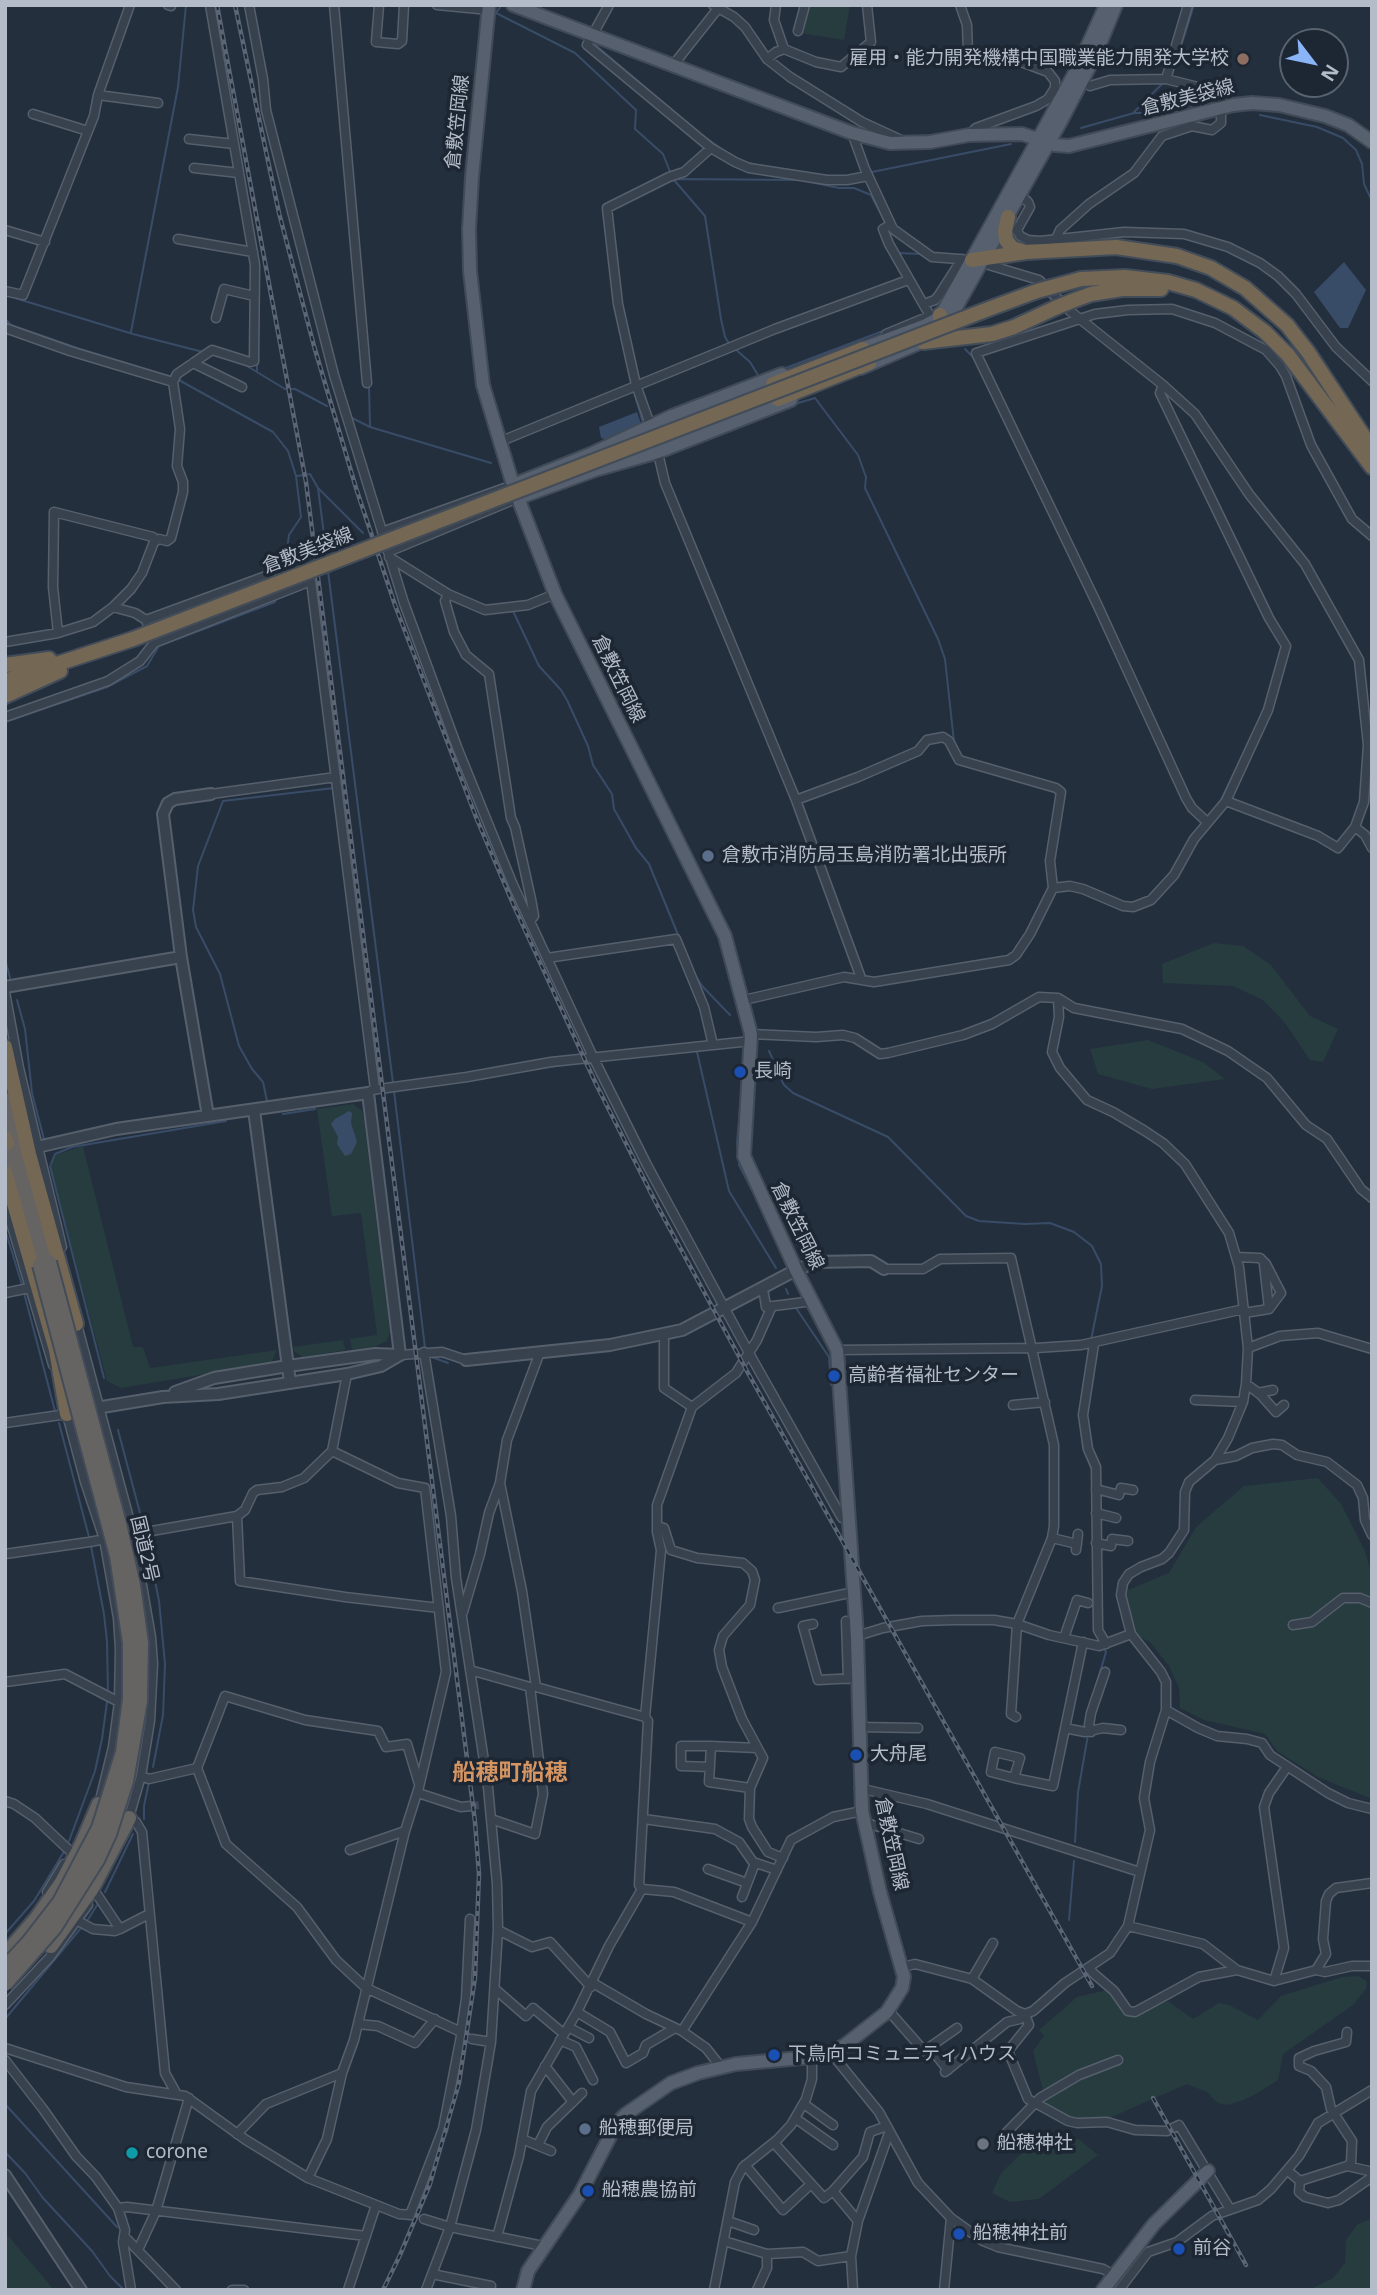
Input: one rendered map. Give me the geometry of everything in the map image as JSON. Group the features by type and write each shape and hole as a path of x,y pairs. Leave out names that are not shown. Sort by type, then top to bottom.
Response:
{"highway":[{"path":"1008,217 1006,240 1012,248 1026,252"},
{"path":"976,260 1026,252 1096,247 1138,249 1177,256 1212,268 1245,288 1287,325 1372,449"},
{"path":"594,461 1037,291 1125,271 1156,272 1199,282 1226,294 1278,331 1336,398"},
{"path":"1081,279 1125,277 1168,282 1210,295 1242,314 1288,355 1372,467"},
{"path":"923,342 1003,331 1072,301 1106,291 1152,288 1195,296 1242,314"},
{"path":"940,315 939,324 942,331 956,339"},
{"path":"594,461 671,423 773,384 866,356"},
{"path":"594,461 675,439 778,400 866,356"},
{"name":"倉敷美袋線","path":"5,679 133,639 594,461"},
{"path":"5,665 46,660 118,644"},
{"path":"5,696 118,644"},
{"path":"5,1047 29,1154 76,1324"},
{"name":"国道2号","path":"5,1100 117,1556 128,1616 131,1671 123,1752 95,1838 60,1902 5,1968"},
{"name":"国道2号","path":"5,1984 54,1928 97,1860 109,1834 126,1781 140,1701 141,1643 133,1585 120,1524 6,1139"},
{"path":"5,1172 56,1350 67,1414"},
{"path":"5,1955 29,1929 50,1900 72,1863 99,1804"},
{"path":"12,1993 51,1946 91,1890 129,1818"}],"main road":[{"path":"513,5 590,38 674,64 852,133 890,143 909,144 969,135 1022,134 1044,141"},
{"path":"518,498 595,470 658,452 838,383 866,356 924,327 940,315 1008,217 1020,195 1106,5"},
{"path":"513,485 592,454 649,423 831,355 866,356 923,342 942,331 954,316 976,260 1091,64 1116,5"},
{"name":"倉敷笠岡線","path":"486,8 471,177 469,250 483,385 513,485 552,596 725,936 744,1000 751,1037 744,1156 796,1269 838,1350 850,1518 850,1593 857,1636 852,1679 859,1727 862,1817 880,1892 903,1967"},
{"name":"倉敷美袋線","path":"1044,141 1064,146 1080,145 1222,108 1261,103 1314,112 1337,120 1372,142"},
{"path":"523,2290 528,2271 580,2193 617,2123 671,2083 721,2067 831,2053 888,2010 902,1988 903,1967"},
{"path":"1103,2290 1154,2224 1208,2171"}],"street":[{"path":"5,291 23,295 94,116 130,5"},
{"path":"175,378 212,350 254,361 255,265 210,5"},
{"path":"249,5 266,110 330,364 404,603 457,747 530,921 647,1165 842,1518 850,1518"},
{"path":"334,5 367,383"},
{"path":"379,5 376,42 398,44 401,41 404,5"},
{"path":"438,5 486,8"},
{"path":"609,5 587,45 711,144 749,168 773,169 827,180 847,180 866,172"},
{"path":"776,5 775,20 784,48"},
{"path":"798,31 805,5"},
{"path":"767,59 784,48 816,62 841,67 870,42 867,5"},
{"path":"960,5 967,25 968,53 974,58 1016,60 1048,72 1055,81 1055,88 1048,99 976,128 969,135"},
{"path":"1166,79 1188,5"},
{"path":"674,64 717,6 745,27 767,59 825,100 862,122 909,144"},
{"path":"1056,239 1060,230 1089,204 1134,173 1162,136 1192,126 1216,129 1221,123 1221,99 1216,93 1166,79 1110,80 1090,86"},
{"path":"100,95 158,103"},
{"path":"33,114 88,131"},
{"path":"852,133 888,226 932,257 976,260 1039,280 1076,319 1163,385 1195,414 1249,494 1305,564 1359,660 1368,745 1364,802 1355,827 1338,848 1318,836 1226,801"},
{"path":"189,139 234,144"},
{"path":"711,144 693,167 684,173 672,176 607,208 618,304 636,385 665,483 796,800 861,978"},
{"path":"194,168 239,173"},
{"path":"1020,195 1030,207 1018,226 1020,236 1033,242 1100,233 1184,234 1228,247 1260,263 1296,294 1336,347 1372,381"},
{"path":"831,355 929,314 927,303 908,280 889,244 883,229 888,226"},
{"path":"5,230 45,242"},
{"path":"199,242 201,232"},
{"path":"178,239 253,252"},
{"path":"927,303 976,260"},
{"path":"499,442 636,385 908,280"},
{"path":"216,318 224,289 254,296"},
{"path":"1206,821 1186,798 1086,580 976,354 1076,319 1128,310 1172,309 1215,323 1266,350 1286,376 1311,445 1352,519 1372,536"},
{"path":"5,328 70,351 175,378"},
{"path":"193,363 242,387"},
{"path":"58,633 53,587 54,512 153,537 156,541 171,538 183,492 183,482 177,466 180,429 175,378"},
{"path":"1053,888 1070,886 1083,889 1123,906 1133,907 1151,900 1174,875 1206,821 1226,801 1268,710 1286,646 1243,566 1160,393 1163,385"},
{"path":"382,532 513,485"},
{"path":"388,554 518,498"},
{"path":"5,642 58,633 93,622 131,590 156,541"},
{"path":"388,554 447,596 485,610 528,605 552,596"},
{"path":"146,620 266,576 274,579 275,597"},
{"path":"5,718 108,681 140,662 154,643 311,581 336,777 400,1355"},
{"path":"447,596 454,632 466,656 489,674 511,818 534,916 530,921"},
{"path":"113,607 135,612 146,620 154,643"},
{"path":"744,1000 844,977 874,982 1009,960 1016,955 1030,934 1053,888 1050,861 1061,792 1056,788 959,760 949,741 943,737 927,740 918,751 796,800"},
{"path":"208,1116 181,957 163,814 169,803 175,799 336,777"},
{"path":"1355,827 1365,835 1372,848"},
{"path":"547,958 677,939 704,1007 713,1045"},
{"path":"5,2005 12,1993 82,1924 118,1852 141,1776 150,1721 153,1664 147,1609 133,1533 76,1324 76,1306 34,1147 5,989 181,957"},
{"path":"34,1147 116,1129 593,1057 713,1045 751,1037 843,1035 855,1038 880,1054 888,1054 972,1032 1010,1015 1040,997 1058,998 1074,1008 1182,1029 1228,1051 1257,1069 1279,1090 1306,1125 1327,1139 1361,1189 1372,1198"},
{"path":"1058,998 1059,1017 1052,1052 1060,1068 1087,1100 1145,1131 1163,1143 1185,1164 1229,1233 1237,1257 1244,1311 1248,1348 1246,1384 1243,1402 1228,1438 1219,1445 1215,1460"},
{"path":"254,1110 290,1382"},
{"path":"5,1203 85,1482 104,1539 118,1618 120,1649 119,1702 99,1804 136,1822 142,1832 165,2073 176,2093"},
{"path":"838,1350 1033,1348 1091,1344 1244,1311 1269,1309 1281,1293 1264,1262 1260,1258 1237,1257"},
{"path":"163,1397 214,1378 375,1354 442,1352 466,1360 610,1345 664,1334 690,1326 796,1269 816,1262 871,1261 884,1269 923,1269 940,1259 1011,1258 1054,1446 1052,1538 1017,1624 1011,1714 1016,1717"},
{"path":"1264,1262 1269,1309"},
{"path":"5,1293 29,1288"},
{"path":"760,1289 764,1294 766,1307 813,1301"},
{"path":"642,1889 639,1885 648,1721 645,1717 661,1550 657,1504 692,1407 730,1378 749,1353 772,1306"},
{"path":"1248,1348 1280,1336 1318,1333 1372,1349"},
{"path":"664,1334 664,1388 692,1407"},
{"path":"1091,1344 1083,1415 1088,1449 1096,1467 1098,1630 1103,1645"},
{"path":"424,1352 451,1516 456,1578 486,1805 491,1819 498,1930 491,2042 476,2130 450,2227 426,2290"},
{"path":"462,1614 489,1513 500,1483 507,1440 540,1352"},
{"path":"5,1423 163,1397 218,1394 347,1374 381,1366 400,1355"},
{"path":"5,1554 237,1516 245,1510 257,1490 282,1488 304,1478 332,1451 347,1374"},
{"path":"1246,1384 1276,1412 1284,1405"},
{"path":"1258,1393 1273,1390"},
{"path":"1195,1401 1243,1402"},
{"path":"1013,1405 1045,1402"},
{"path":"936,2055 946,2071 1007,2022 1020,2019 1033,2011 1065,1983 1110,1953 1128,1926 1150,1830 1144,1798 1150,1762 1166,1710 1166,1682 1131,1634 1121,1595 1123,1583 1129,1574 1162,1559 1184,1530 1185,1492 1189,1482 1215,1460 1236,1457 1252,1448 1282,1445 1297,1455 1327,1462 1357,1485 1363,1498 1365,1520 1372,1535"},
{"path":"308,2178 327,2139 405,1831 419,1790 446,1672 425,1488 398,1483 332,1451"},
{"path":"491,1819 535,1834 543,1794 522,1591 500,1483"},
{"path":"1096,1489 1119,1495 1121,1488 1133,1490"},
{"path":"1096,1513 1116,1518"},
{"path":"237,1516 240,1581 439,1608"},
{"path":"657,1526 664,1528 671,1550 697,1558 743,1563 752,1571 755,1580 750,1605 723,1636 719,1650 722,1667 742,1719 763,1758 750,1788 749,1819 768,1852 783,1858"},
{"path":"1052,1538 1076,1547 1078,1534"},
{"path":"1096,1543 1111,1546 1112,1539 1128,1541"},
{"path":"778,1608 850,1593"},
{"path":"1293,1625 1312,1622 1343,1598 1360,1598 1372,1603"},
{"path":"1064,1638 1077,1600 1088,1603"},
{"path":"857,1636 922,1621 994,1620 1083,1643 1103,1645 1131,1634"},
{"path":"813,1623 803,1626 818,1680 852,1679 846,1621"},
{"path":"1014,1778 1053,1786 1083,1643"},
{"path":"470,1670 645,1717"},
{"path":"1088,1732 1091,1713 1105,1672"},
{"path":"5,1682 65,1674 119,1702"},
{"path":"419,1790 407,1744 386,1747 378,1731 305,1720 225,1696 197,1768 226,1843 296,1907 336,1960 366,1988 465,2036 491,2042"},
{"path":"1166,1710 1217,1735 1262,1743 1270,1755 1287,1767 1348,1803 1372,1809"},
{"path":"859,1727 918,1727"},
{"path":"1065,1728 1088,1732 1103,1728 1121,1730"},
{"path":"710,1767 681,1766 681,1746 757,1748"},
{"path":"711,1746 709,1782 750,1788"},
{"path":"1274,1981 1284,1948 1265,1807 1269,1793 1287,1767"},
{"path":"141,1776 149,1779 197,1768"},
{"path":"5,1944 46,1893 71,1852 107,1769"},
{"path":"859,1788 927,1804 1140,1872"},
{"path":"419,1790 461,1807 471,1806"},
{"path":"5,1801 35,1818 71,1852"},
{"path":"577,2012 610,2032 626,2063 643,2053 646,2045 678,2030 752,1922 791,1840 833,1817 862,1817 919,1839"},
{"path":"644,1819 715,1829 739,1842 755,1863 777,1870"},
{"path":"350,1850 405,1831"},
{"path":"742,1897 755,1863"},
{"path":"708,1869 747,1883"},
{"path":"1316,1970 1326,1954 1323,1939 1329,1894 1336,1888 1372,1883"},
{"path":"642,1889 674,1892 752,1922"},
{"path":"497,2237 522,2139 531,2091 592,1985 609,1947 642,1889"},
{"path":"96,1893 120,1929"},
{"path":"82,1924 109,1931 120,1929 149,1914"},
{"path":"5,2048 126,2087 147,2092 176,2093 189,2098 237,2134 308,2178 399,2214 412,2215 443,2129 465,2036 470,1919"},
{"path":"1128,1926 1203,1944 1237,1970 1274,1981 1316,1970 1325,1972 1352,1966 1372,1966"},
{"path":"498,1930 532,1947 550,1942 592,1985 678,2030 706,2048 721,2067"},
{"path":"972,1979 993,1943"},
{"path":"903,1967 915,1964 972,1979 1025,2014 1029,2025 1008,2052 1028,2099 1034,2103 1077,2123 1107,2122 1135,2130 1167,2131 1179,2125 1230,2209"},
{"path":"1089,1967 1114,1991 1128,2011 1135,2012 1199,1977 1237,1970"},
{"path":"5,1976 12,1993"},
{"path":"495,1989 526,2016 533,2008 564,2034 576,2047 593,2080"},
{"path":"888,2010 924,2051 957,2028"},
{"path":"358,2024 378,2025 415,2043 435,2020"},
{"path":"1300,2181 1351,2163 1352,2141 1334,2113 1326,2087 1311,2071 1299,2066 1299,2059 1314,2051 1346,2042 1347,2032"},
{"path":"564,2034 589,2038"},
{"path":"831,2053 879,2112 918,2183 951,2218 984,2241 998,2247 1102,2269 1114,2275"},
{"path":"714,2290 735,2182 745,2165 774,2143 804,2104 811,2080 812,2057"},
{"path":"5,2060 118,2208 125,2230 123,2242 131,2290"},
{"path":"1004,2135 1034,2103 1079,2075 1118,2060"},
{"path":"545,2066 573,2102"},
{"path":"237,2134 266,2104 342,2073"},
{"path":"1119,2290 1148,2252 1177,2242 1212,2216 1258,2200 1288,2171 1318,2123 1372,2090"},
{"path":"538,2146 547,2127 582,2093"},
{"path":"138,2248 156,2211 189,2098"},
{"path":"804,2104 833,2125"},
{"path":"795,2118 834,2145"},
{"path":"774,2143 824,2198 863,2157 870,2133 888,2130"},
{"path":"853,2290 850,2256 888,2130"},
{"path":"522,2139 551,2151"},
{"path":"745,2165 783,2210 811,2184"},
{"path":"1300,2181 1299,2192 1305,2197 1328,2203 1339,2200 1372,2176 1368,2171 1347,2166"},
{"path":"1288,2171 1300,2181"},
{"path":"5,2175 81,2290"},
{"path":"832,2191 859,2221"},
{"path":"348,2290 376,2205"},
{"path":"118,2208 366,2236"},
{"path":"424,2218 450,2227 543,2248"},
{"path":"944,2290 951,2218"},
{"path":"728,2221 754,2230"},
{"path":"124,2236 176,2290"},
{"path":"724,2241 767,2254 803,2252 818,2261 850,2256"},
{"path":"757,2290 767,2267 767,2254"},
{"path":"432,2274 491,2286 490,2290"},
{"path":"232,2290 244,2290"}],"green space":[{"path":"808,5 850,5 844,40 800,33"},
{"path":"1214,943 1243,946 1271,965 1310,1016 1338,1029 1323,1062 1310,1060 1285,1023 1263,1000 1233,986 1163,983 1162,964"},
{"path":"1148,1040 1203,1062 1225,1079 1152,1089 1098,1074 1090,1049"},
{"path":"353,1104 362,1111 364,1121 390,1332 387,1341 376,1346 352,1350 350,1339 377,1335 361,1213 332,1216 317,1109"},
{"path":"83,1146 133,1347 143,1347 150,1368 277,1350 271,1363 121,1388 107,1381 50,1166 55,1155"},
{"path":"343,1340 345,1350 303,1357 294,1351 293,1347"},
{"path":"1318,1478 1341,1504 1365,1551 1372,1575 1372,1799 1318,1777 1277,1751 1265,1734 1204,1720 1180,1708 1179,1688 1169,1666 1151,1643 1137,1635 1131,1625 1125,1599 1128,1590 1169,1573 1196,1527 1244,1486"},
{"path":"1358,1976 1367,1981 1366,1989 1353,2005 1283,2054 1278,2080 1241,2101 1227,2105 1218,2103 1207,2092 1187,2084 1107,2119 1075,2119 1047,2106 1033,2051 1044,2036 1039,2030 1077,1997 1107,1990 1123,2013 1134,2015 1168,2001 1193,2019 1219,2003 1229,2005 1258,2020 1281,1996 1342,1977"},
{"path":"1051,2135 1080,2140 1098,2155 1039,2199 1010,2202 992,2193 1001,2173 1025,2150"},
{"path":"1372,2218 1372,2290 1309,2290 1333,2278 1345,2263 1346,2240 1357,2225"},
{"path":"5,2232 54,2290 5,2290"}],"water":[{"path":"1344,262 1366,290 1348,328 1340,328 1314,292"},
{"path":"637,412 642,427 611,441 601,438 599,427"},
{"path":"349,1111 352,1113 351,1123 357,1142 351,1154 345,1156 337,1144 338,1137 331,1124"}],"waterway":[{"path":"131,332 178,87 186,5"},
{"path":"1173,72 1194,5"},
{"path":"501,6 496,13 575,53 636,110 635,129 663,154 671,174"},
{"path":"476,71 482,14"},
{"path":"593,43 698,132 730,155"},
{"path":"1134,112 1162,84"},
{"path":"1081,128 1134,113 1155,113 1205,103"},
{"path":"1260,115 1317,127 1343,138 1356,150 1362,164 1364,184 1372,201"},
{"path":"872,172 1011,144"},
{"path":"744,162 762,166"},
{"path":"605,204 663,176"},
{"path":"674,179 801,180 839,188 854,188 871,195 886,224"},
{"path":"674,180 705,216 721,319 725,337 730,345"},
{"path":"246,191 258,265"},
{"path":"897,253 922,254"},
{"path":"1046,294 1054,302"},
{"path":"5,295 203,352"},
{"path":"1063,311 1073,318"},
{"path":"5,319 11,325 80,349 172,377"},
{"path":"1080,324 1106,344"},
{"path":"783,369 883,331"},
{"path":"622,338 627,363"},
{"path":"734,348 750,362 758,375"},
{"path":"965,349 974,358"},
{"path":"257,361 257,371"},
{"path":"242,363 285,389 295,389 327,406"},
{"path":"742,383 759,377"},
{"path":"177,379 273,432 288,451 296,476 301,517 289,535 281,575"},
{"path":"369,386 370,427"},
{"path":"635,395 643,423"},
{"path":"795,404 815,398 858,455 866,477 865,488 938,639 945,659 954,742"},
{"path":"352,418 370,427 491,463"},
{"path":"297,476 310,474 318,488 363,533"},
{"path":"318,488 327,558"},
{"path":"1074,565 1166,763"},
{"path":"396,566 442,595"},
{"path":"328,571 393,1083"},
{"path":"5,722 107,687 147,666 159,646 275,602 276,597"},
{"path":"450,599 485,614 513,611 539,666 567,700 588,746 593,765 612,794 614,809 636,848 649,864 688,959"},
{"path":"1274,619 1285,638"},
{"path":"568,633 576,650"},
{"path":"1221,800 1253,733"},
{"path":"267,1101 263,1082 239,1046 220,974 196,927 193,910 198,866 223,801 334,788"},
{"path":"5,959 10,978"},
{"path":"694,974 730,1015"},
{"path":"17,1000 25,1029 32,1093 44,1139"},
{"path":"769,1051 784,1085 793,1093 888,1137 966,1216 979,1221 1050,1223 1074,1232 1092,1246 1101,1264 1102,1286 1091,1340"},
{"path":"697,1052 729,1191 776,1268"},
{"path":"509,1073 569,1064"},
{"path":"738,1153 743,1075"},
{"path":"395,1091 428,1086"},
{"path":"394,1091 425,1348"},
{"path":"283,1114 315,1109"},
{"path":"51,1164 55,1154 72,1147 226,1121"},
{"path":"739,1159 739,1165 752,1190"},
{"path":"50,1166 104,1378"},
{"path":"5,1229 22,1285"},
{"path":"786,1289 788,1294"},
{"path":"24,1293 55,1411"},
{"path":"796,1308 829,1357 831,1385"},
{"path":"432,1357 448,1363"},
{"path":"1082,1397 1079,1412 1083,1448 1093,1473"},
{"path":"59,1423 89,1537"},
{"path":"118,1430 144,1528"},
{"path":"146,1536 159,1601 165,1664 163,1715 153,1767"},
{"path":"91,1546 104,1614 108,1693"},
{"path":"848,1595 849,1618"},
{"path":"1095,1689 1106,1652 1104,1648"},
{"path":"852,1683 853,1712"},
{"path":"69,1841 95,1771 107,1702"},
{"path":"1075,1842 1078,1792 1088,1735"},
{"path":"144,1819 149,1782"},
{"path":"105,1892 133,1834"},
{"path":"5,1934 34,1901 65,1850"},
{"path":"1069,1920 1074,1861"},
{"path":"87,1921 99,1902"},
{"path":"5,2019 81,1928"},
{"path":"5,2104 117,2227"},
{"path":"5,2152 124,2290"}],"tunnel":[{"path":"471,1806 482,1805"}],"railway":[{"path":"217,5 306,482 475,1822 479,1874 475,1978 459,2083 430,2184 383,2290"},
{"path":"235,5 279,213 314,346 356,488 395,605 476,817 514,906 596,1084 658,1207 748,1373 1092,1986"},
{"path":"1153,2098 1246,2265"}],"place":[{"name":"雇用・能力開発機構中国職業能力開発大学校","path":"1243,59"},
{"name":"倉敷市消防局玉島消防署北出張所","path":"708,856"},
{"name":"長崎","path":"740,1072"},
{"name":"高齢者福祉センター","path":"834,1376"},
{"name":"大舟尾","path":"856,1755"},
{"name":"下鳥向コミュニティハウス","path":"774,2055"},
{"name":"船穂郵便局","path":"585,2129"},
{"name":"船穂神社","path":"983,2144"},
{"name":"corone","path":"132,2153"},
{"name":"船穂農協前","path":"588,2191"},
{"name":"船穂神社前","path":"959,2234"},
{"name":"前谷","path":"1179,2249"}],"district":[{"name":"船穂町船穂","path":"510,1773"}]}
